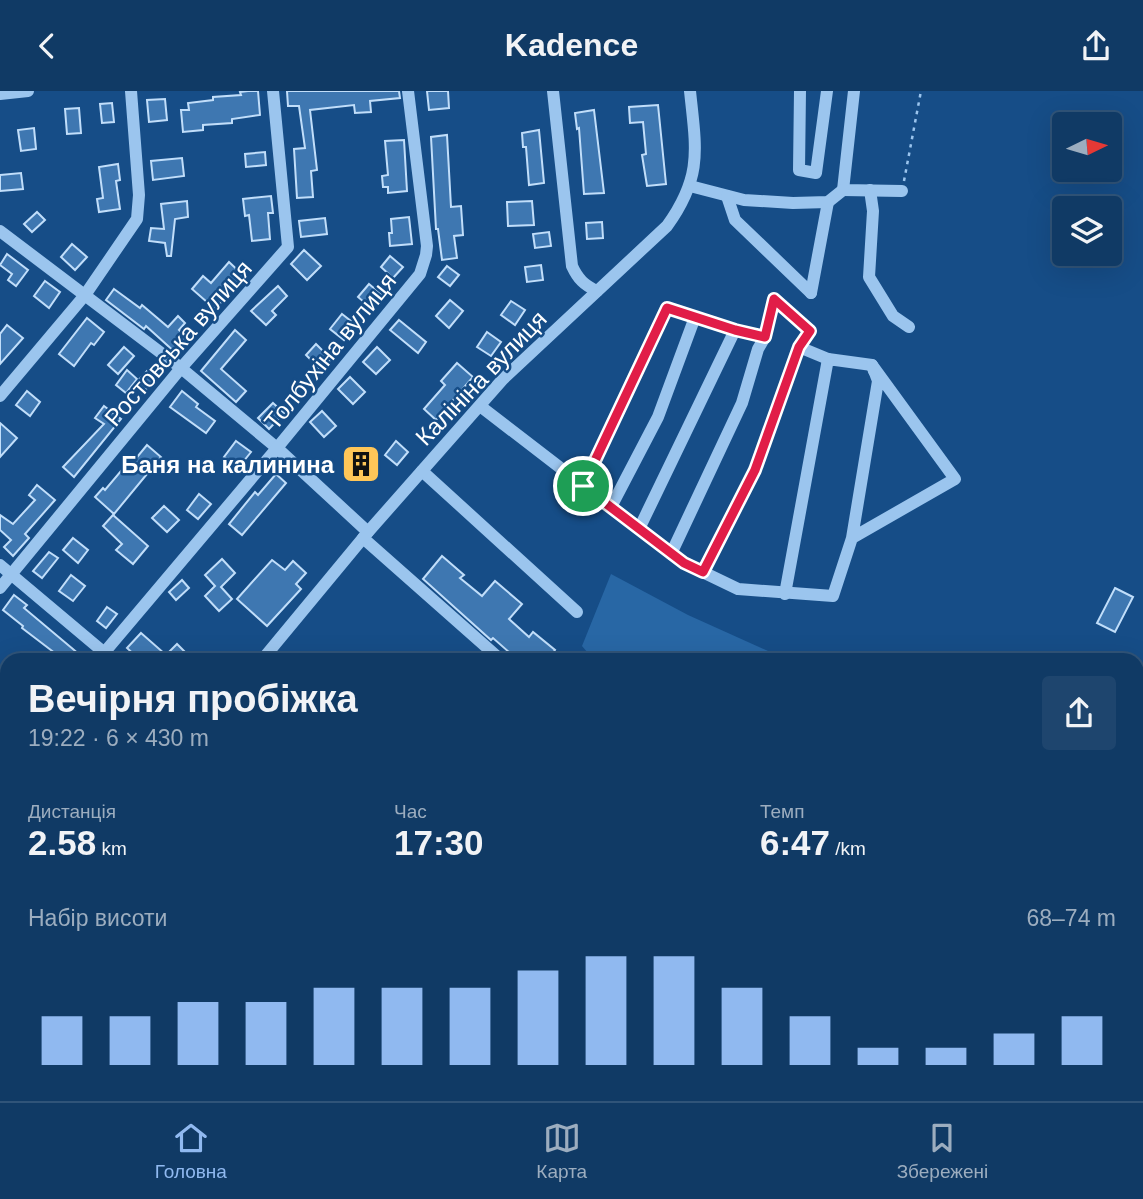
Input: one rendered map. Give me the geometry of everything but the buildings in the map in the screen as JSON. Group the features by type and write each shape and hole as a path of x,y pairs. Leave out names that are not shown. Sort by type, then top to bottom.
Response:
{"street":[{"path":"0,94 28,91"},
{"path":"0,396 85,295 137,219 139,195 131,91"},
{"name":"Ростовська вулиця","path":"0,588 181,368 288,247 273,91"},
{"name":"Толбухіна вулиця","path":"108,653 424,265 426,246 408,91"},
{"path":"553,91 572,266 586,286 597,291"},
{"name":"Калініна вулиця","path":"268,653 365,535 503,379 667,226 690,186 696,162 690,91"},
{"path":"800,91 799,170 816,173 827,91"},
{"path":"842,190 853,91"},
{"path":"690,186 744,200 828,202"},
{"path":"727,196 735,220 811,293 828,202 842,190 902,191"},
{"path":"870,190 873,211 869,277 893,316 909,327"},
{"path":"0,231 181,368 277,448 365,535 493,653"},
{"path":"671,554 742,404 758,349 765,337 774,299 810,331 799,347 755,470 703,572"},
{"path":"583,486 667,308 765,337"},
{"path":"611,507 658,417 695,317"},
{"path":"639,529 735,330"},
{"path":"799,347 828,359 872,365 955,479 852,538"},
{"path":"785,594 828,359"},
{"path":"480,406 684,563 738,589 833,596 852,538 878,381 872,365"},
{"path":"422,471 577,612"},
{"path":"0,565 100,653"}],"path":[{"path":"902,191 921,91"}],"shaded area":[{"path":"611,574 688,615 771,653 588,653 582,646"}],"place":[{"name":"Баня на калинина","path":"361,464"}],"route":[{"path":"774,299 810,331 799,347 755,470 703,572 684,563 583,486 667,308 765,337 774,299"}]}
